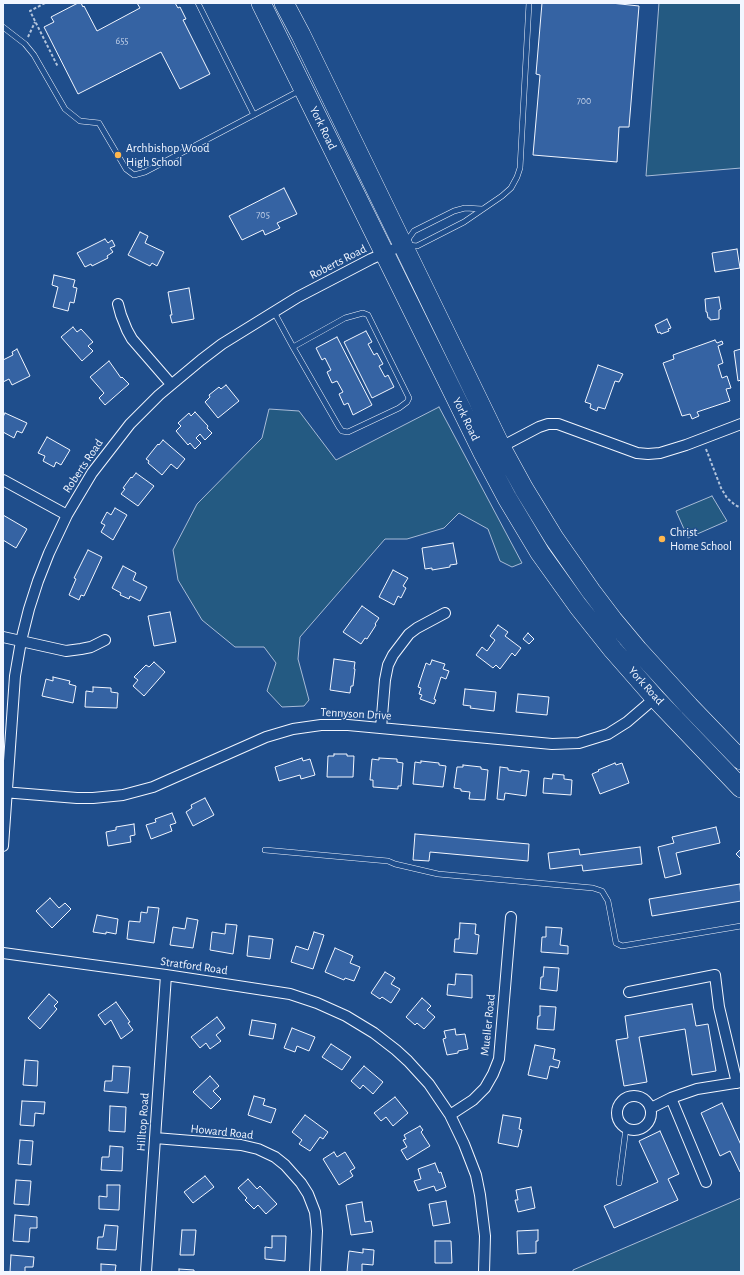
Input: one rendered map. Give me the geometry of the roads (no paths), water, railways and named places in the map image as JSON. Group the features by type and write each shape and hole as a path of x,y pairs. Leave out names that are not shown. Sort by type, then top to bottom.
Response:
{"highway":[{"name":"York Road","path":"261,3 483,453 507,498 540,553 578,606 613,650 655,698 741,788"},
{"name":"York Road","path":"284,3 301,35 501,447 535,507 554,538 591,591 638,650 741,760"}],"street":[{"name":"Roberts Road","path":"3,846 5,792 15,676 21,641 29,609 49,553 67,515 92,473 130,424 171,384 222,344 298,297 384,253 403,245"},
{"path":"118,304 126,330 171,384"},
{"path":"501,447 539,427 548,424 558,424 637,453 660,453 686,445 741,424"},
{"path":"3,480 67,515"},
{"path":"381,728 385,680 388,664 393,655 409,634 445,613"},
{"path":"3,637 66,651 91,647 105,640"},
{"name":"Tennyson Drive","path":"5,792 77,798 123,795 153,787 266,736 293,729 335,724 552,744 579,743 608,734 627,722 655,698"},
{"name":"Mueller Road","path":"450,1115 473,1100 484,1088 493,1074 499,1059 511,916"},
{"name":"Stratford Road","path":"3,953 166,975 290,994 317,1002 346,1016 374,1033 396,1050 429,1084 450,1115"},
{"name":"Hilltop Road","path":"146,1272 166,975"},
{"path":"629,992 715,975 720,1007 739,1082 697,1089 671,1098 651,1108"},
{"path":"635,1095 640,1096 649,1103 651,1108 650,1120 647,1125 637,1130 626,1128 618,1119 618,1108 624,1099 635,1095"},
{"path":"671,1098 706,1182"},
{"path":"450,1115 471,1161 480,1195 485,1236 484,1272"},
{"name":"Howard Road","path":"155,1138 241,1145 258,1149 275,1157 285,1165 301,1183 308,1194 314,1212 317,1231 315,1272"}],"lane":[{"path":"198,3 254,115"},
{"path":"403,245 417,246 464,222 482,209 493,204 510,188 517,177 520,168 529,3"},
{"path":"3,27 25,44 34,56 65,109 80,121 99,123 126,169 134,175 145,172 304,89"},
{"path":"403,245 414,231 454,211 466,208 482,209"},
{"path":"274,312 293,347 339,428 342,431 348,432 399,408 407,402 409,398 368,315 363,313 345,318 293,347"},
{"path":"266,850 388,861 438,874 593,888 602,891 608,901 616,943 622,946 741,926"},
{"path":"619,1183 626,1128"}],"place":[{"name":"Archbishop Wood High School","path":"118,155"},
{"name":"Christ Home School","path":"662,539"}]}
